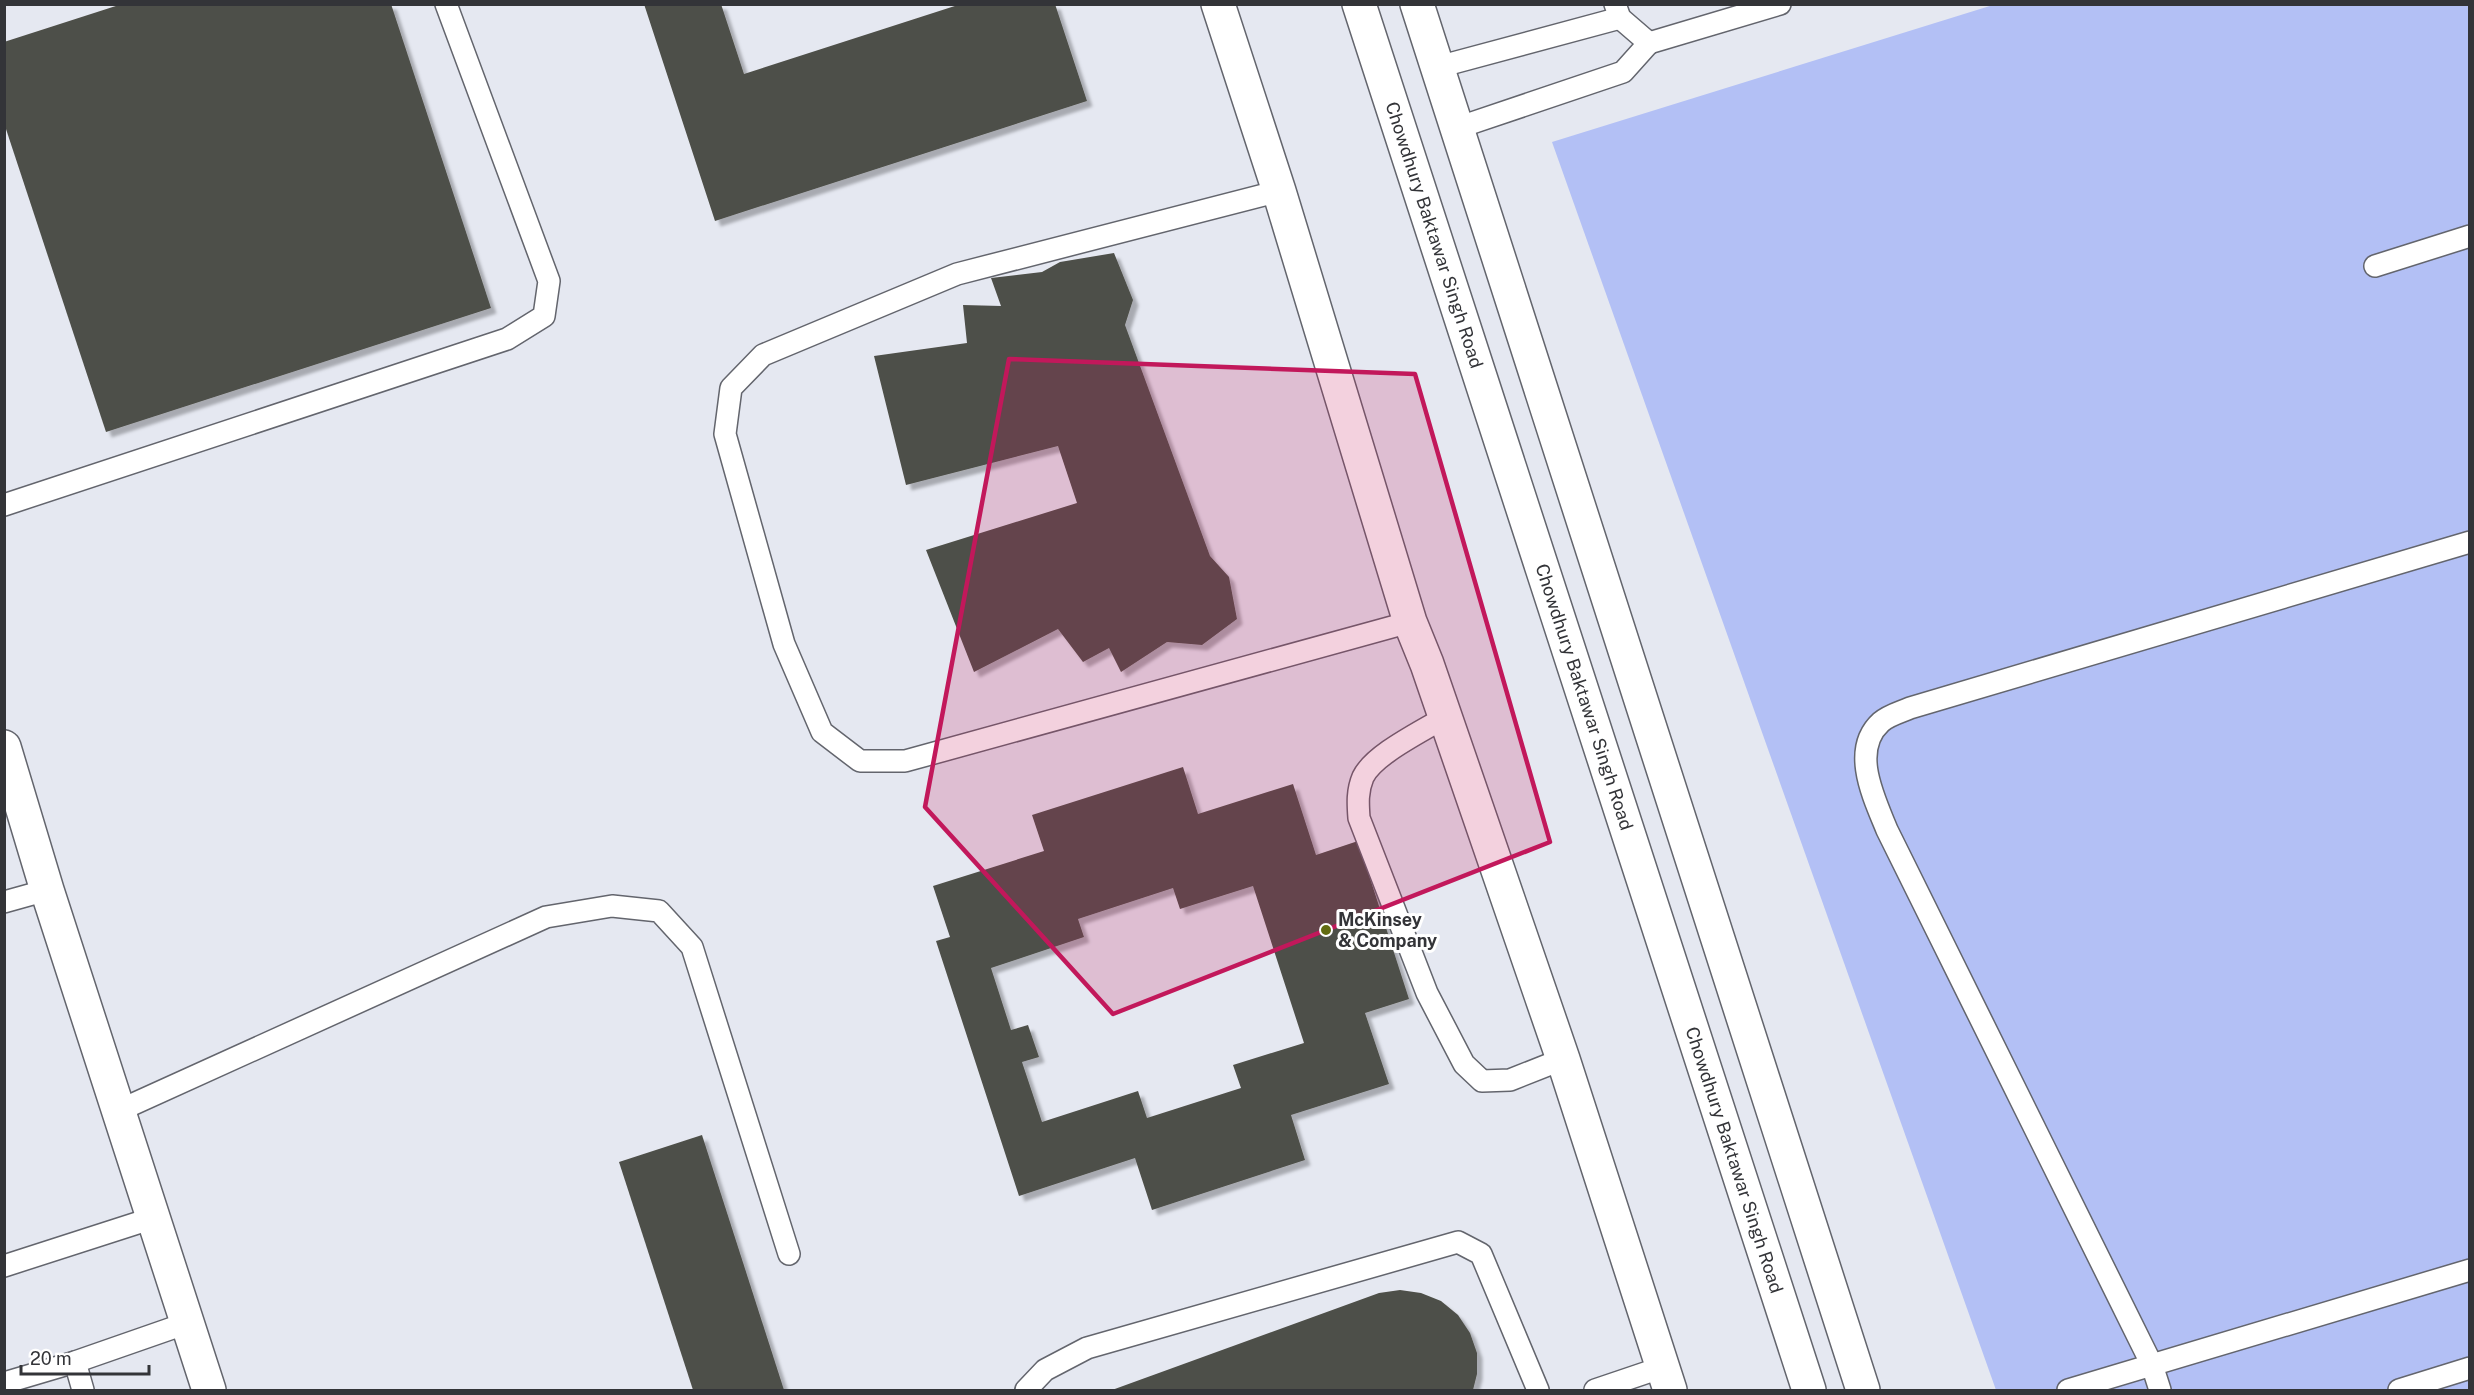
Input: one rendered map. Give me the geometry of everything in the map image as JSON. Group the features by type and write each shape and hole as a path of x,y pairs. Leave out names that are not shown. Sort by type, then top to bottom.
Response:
{"main road":[{"path":"1218,4 1279,191 1410,622 1563,1059 1666,1379"},
{"name":"Chowdhury Baktawar Singh Road","path":"1359,4 1809,1390"},
{"path":"1417,4 1863,1390"},
{"path":"4,747 47,890 208,1390"}],"lane":[{"path":"4,505 507,339 544,316 549,281 447,4"},
{"path":"1457,128 1623,72 1649,44 1780,4"},
{"path":"1438,67 1618,11 1649,44"},
{"path":"1279,191 957,274 763,355 731,388 725,434 784,644 822,732 860,761 905,761 1410,622"},
{"path":"2375,266 2469,236"},
{"path":"2160,1390 2152,1365 1887,830 1872,794 1865,753 1869,735 1883,720 1910,708 2469,542"},
{"path":"1445,717 1379,759 1364,776 1357,796 1359,819 1427,993 1464,1065 1482,1081 1510,1080 1563,1059"},
{"path":"4,902 47,890"},
{"path":"118,1111 546,917 612,906 659,911 692,946 789,1254"},
{"path":"4,1266 153,1218"},
{"path":"1026,1390 1045,1370 1087,1348 1458,1242 1481,1254 1538,1390"},
{"path":"2068,1390 2469,1270"},
{"path":"4,1383 75,1362 187,1323"},
{"path":"75,1362 83,1390"},
{"path":"2399,1390 2469,1368"},
{"path":"1596,1390 1666,1379"}],"highlighted area":[{"path":"1009,359 1415,374 1550,842 1113,1014 925,807"}],"shaded area":[{"path":"1993,5 2469,5 2469,1390 1996,1390 1552,142"}],"building":[{"path":"122,4 391,4 491,308 106,432 4,123 4,42"},
{"path":"644,4 721,4 744,74 961,4 1055,4 1087,101 715,221"},
{"path":"1114,253 1133,300 1125,325 1210,556 1229,577 1237,619 1202,645 1167,642 1121,672 1109,648 1083,662 1058,629 974,672 926,550 1077,503 1058,446 906,485 874,356 967,343 963,305 1001,306 991,278 1042,272 1060,262"},
{"path":"1183,767 1198,814 1293,784 1316,855 1358,841 1409,999 1365,1013 1389,1084 1291,1115 1305,1160 1152,1210 1135,1158 1019,1196 936,941 950,937 933,886 1044,851 1032,815","holes":["1253,886 1304,1043 1233,1065 1241,1088 1147,1118 1138,1091 1042,1122 1022,1062 1039,1057 1028,1025 1011,1030 991,968 1084,937 1078,919 1173,888 1180,909"]},
{"path":"702,1135 784,1390 693,1390 619,1162"},
{"path":"1400,1290 1421,1293 1441,1301 1458,1315 1470,1333 1477,1353 1477,1374 1473,1390 1112,1390 1379,1293"}],"place":[{"name":"McKinsey & Company","path":"1326,930"}]}
